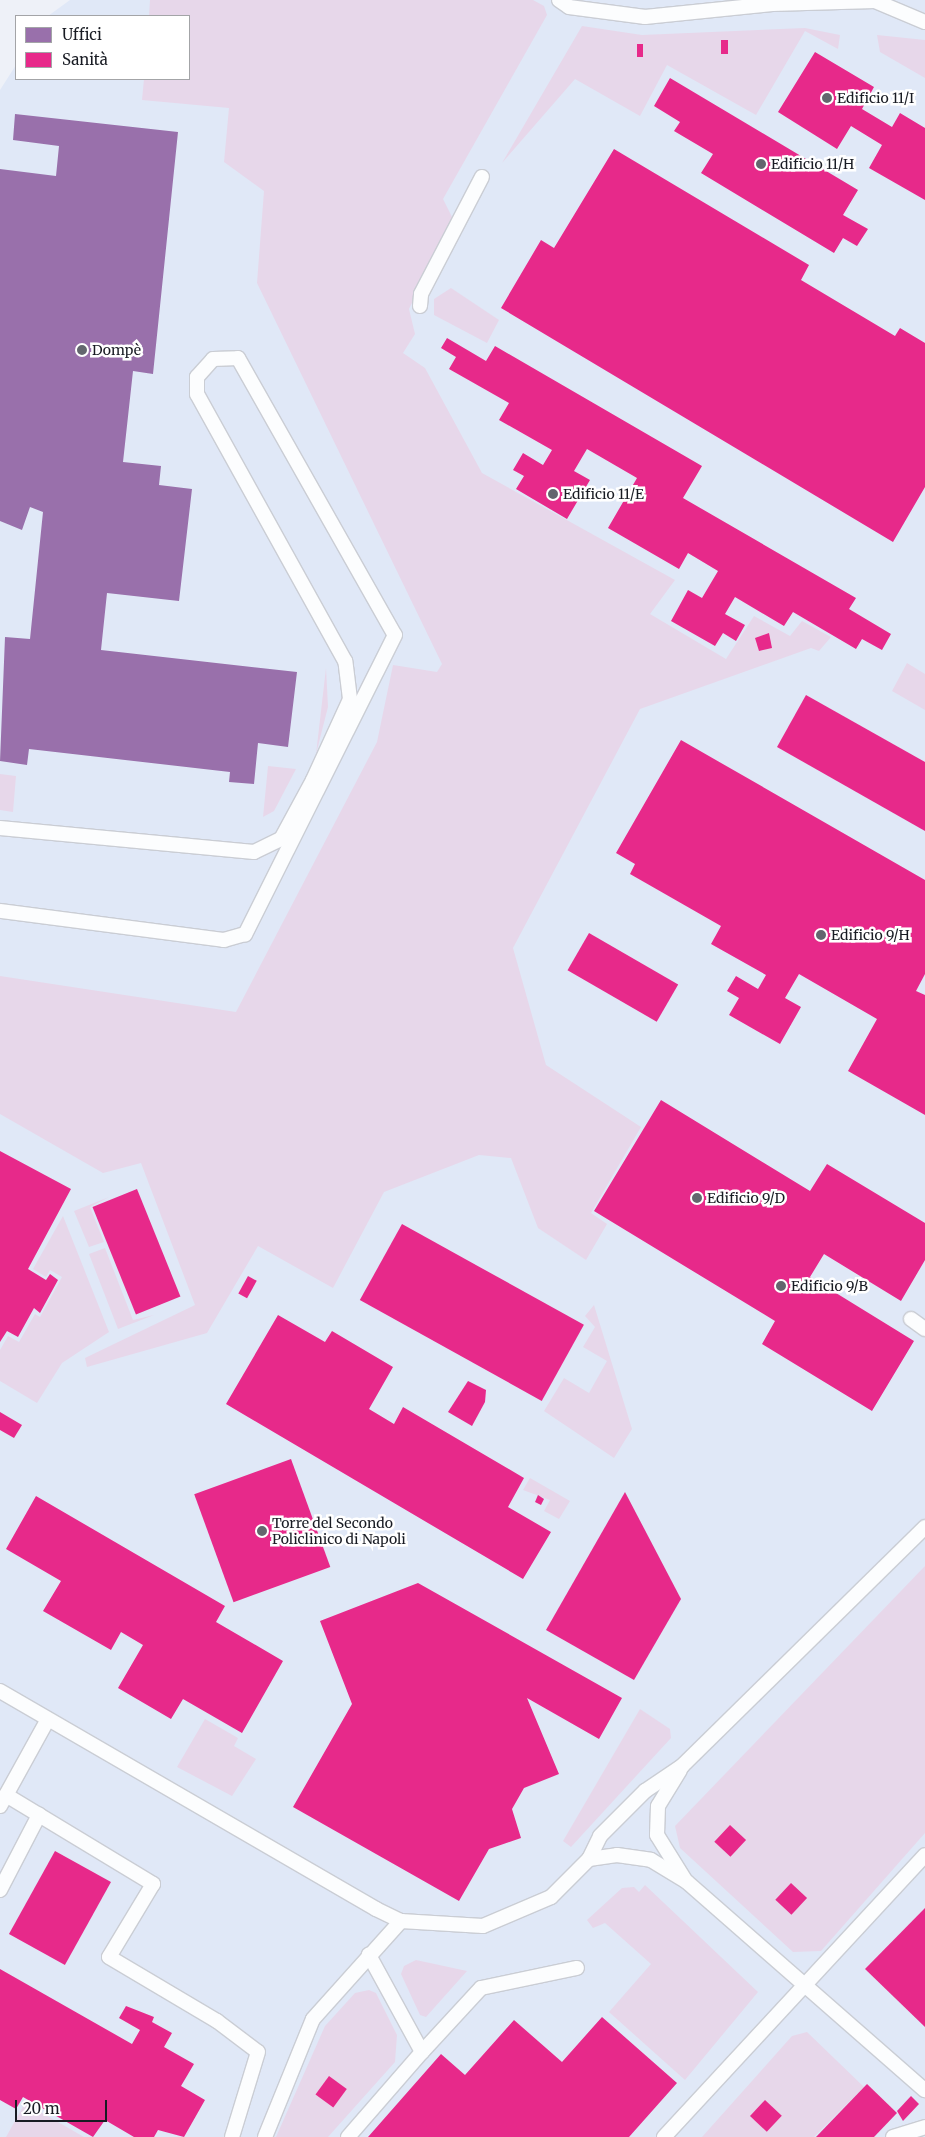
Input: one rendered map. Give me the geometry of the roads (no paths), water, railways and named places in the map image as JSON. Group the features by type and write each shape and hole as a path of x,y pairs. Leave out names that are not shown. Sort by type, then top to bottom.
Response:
{"lane":[{"path":"560,0 569,7 645,17 772,4 875,1 925,22"},
{"path":"420,306 421,294 482,177"},
{"path":"0,828 254,852 281,839 313,780 350,699 345,661 197,394 197,377 213,359 238,358 395,634 245,934 224,940 0,911"},
{"path":"911,1319 925,1329"},
{"path":"0,1691 401,1921 483,1926 551,1898 589,1859 600,1836 638,1798 682,1766 925,1527"},
{"path":"48,1719 3,1801 39,1815 153,1884 109,1957 217,2021 258,2052 232,2137"},
{"path":"682,1766 658,1806 657,1835 687,1882"},
{"path":"0,1890 39,1815"},
{"path":"589,1859 617,1855 651,1860 687,1882 805,1981 925,2090"},
{"path":"664,2137 805,1981 925,1855"},
{"path":"264,2137 313,2019 401,1921"},
{"path":"369,1955 422,2052"},
{"path":"348,2137 481,1988 577,1968"},
{"path":"893,2137 925,2127"}],"place":[{"name":"Edificio 11/I","path":"827,98"},
{"name":"Edificio 11/H","path":"761,164"},
{"name":"Dompè","path":"82,350"},
{"name":"Edificio 11/E","path":"553,494"},
{"name":"Edificio 9/H","path":"821,935"},
{"name":"Edificio 9/D","path":"697,1198"},
{"name":"Edificio 9/B","path":"781,1286"},
{"name":"Torre del Secondo Policlinico di Napoli","path":"262,1531"}]}
